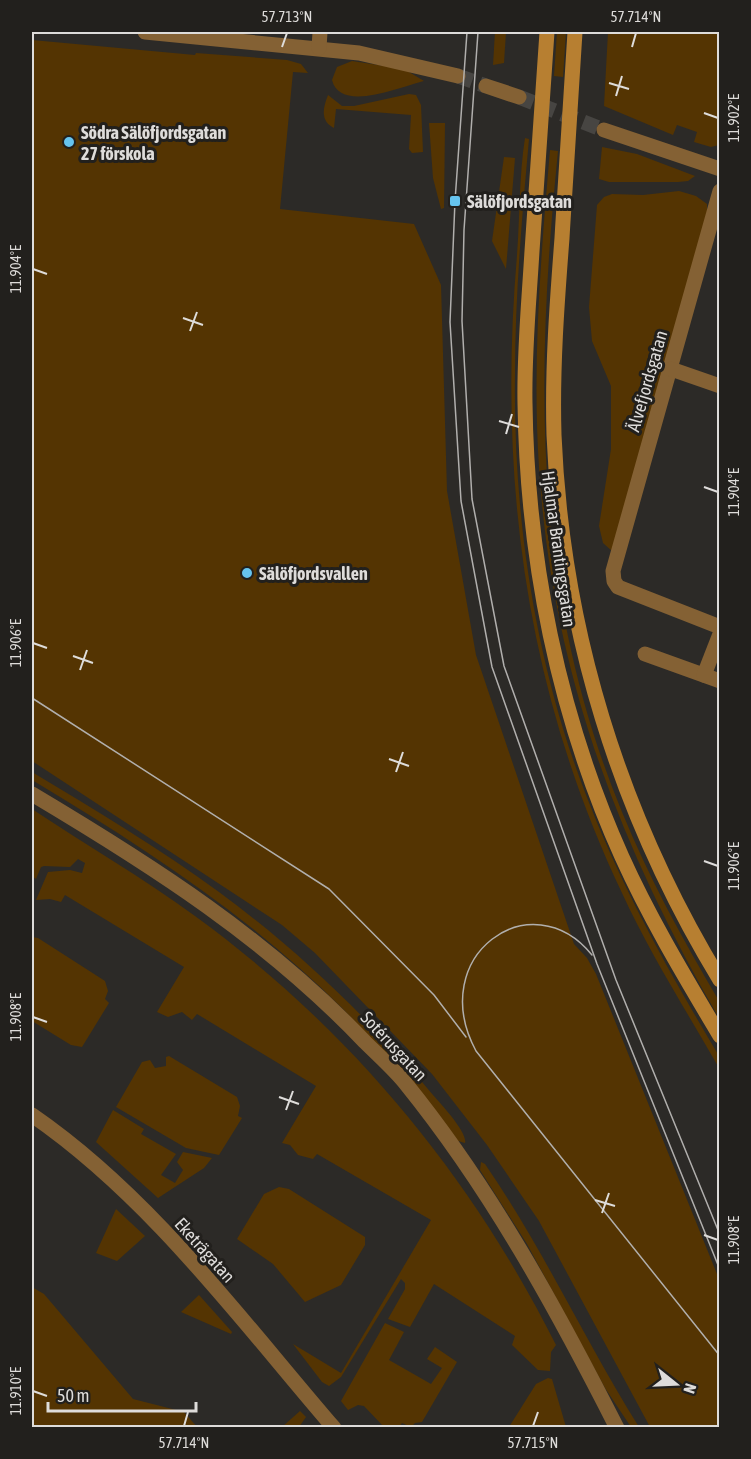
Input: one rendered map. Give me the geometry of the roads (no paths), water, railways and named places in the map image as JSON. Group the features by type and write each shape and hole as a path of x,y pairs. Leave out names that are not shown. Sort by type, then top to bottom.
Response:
{"main road":[{"name":"Hjalmar Brantingsgatan","path":"547,32 527,322 525,402 531,505 541,584 554,651 572,719 608,823 653,921 720,1036"},
{"name":"Hjalmar Brantingsgatan","path":"575,32 554,369 556,470 568,578 591,685 628,796 669,889 720,980"}],"street":[{"path":"145,32 319,48 386,58 458,76"},
{"path":"319,48 320,32"},
{"path":"486,86 519,97"},
{"path":"604,130 720,169"},
{"name":"Älvefjordsgatan","path":"720,191 613,570 614,581 618,587 720,627"},
{"path":"671,369 720,386"},
{"path":"704,675 720,634"},
{"path":"645,654 720,681"},
{"name":"Sotérusgatan","path":"32,794 177,885 302,978 405,1084 497,1210 576,1346 617,1428"},
{"name":"Eketrägatan","path":"32,1115 72,1143 135,1200 334,1428"}],"tunnel":[{"path":"458,76 486,86"},
{"path":"519,97 604,130"}],"tram line":[{"path":"467,32 455,201 450,322 461,501 492,667 597,964 720,1270"},
{"path":"478,32 464,230 462,321 472,499 504,666 616,980 720,1235"},
{"path":"32,698 329,889 434,995 466,1037"},
{"path":"592,955 567,934 541,925 515,927 492,939 474,959 464,985 464,1017 476,1051 720,1356"}],"place":[{"name":"Södra Sälöfjordsgatan 27 förskola","path":"69,142"},
{"name":"Sälöfjordsgatan","path":"455,201"},
{"name":"Sälöfjordsvallen","path":"247,573"}]}
